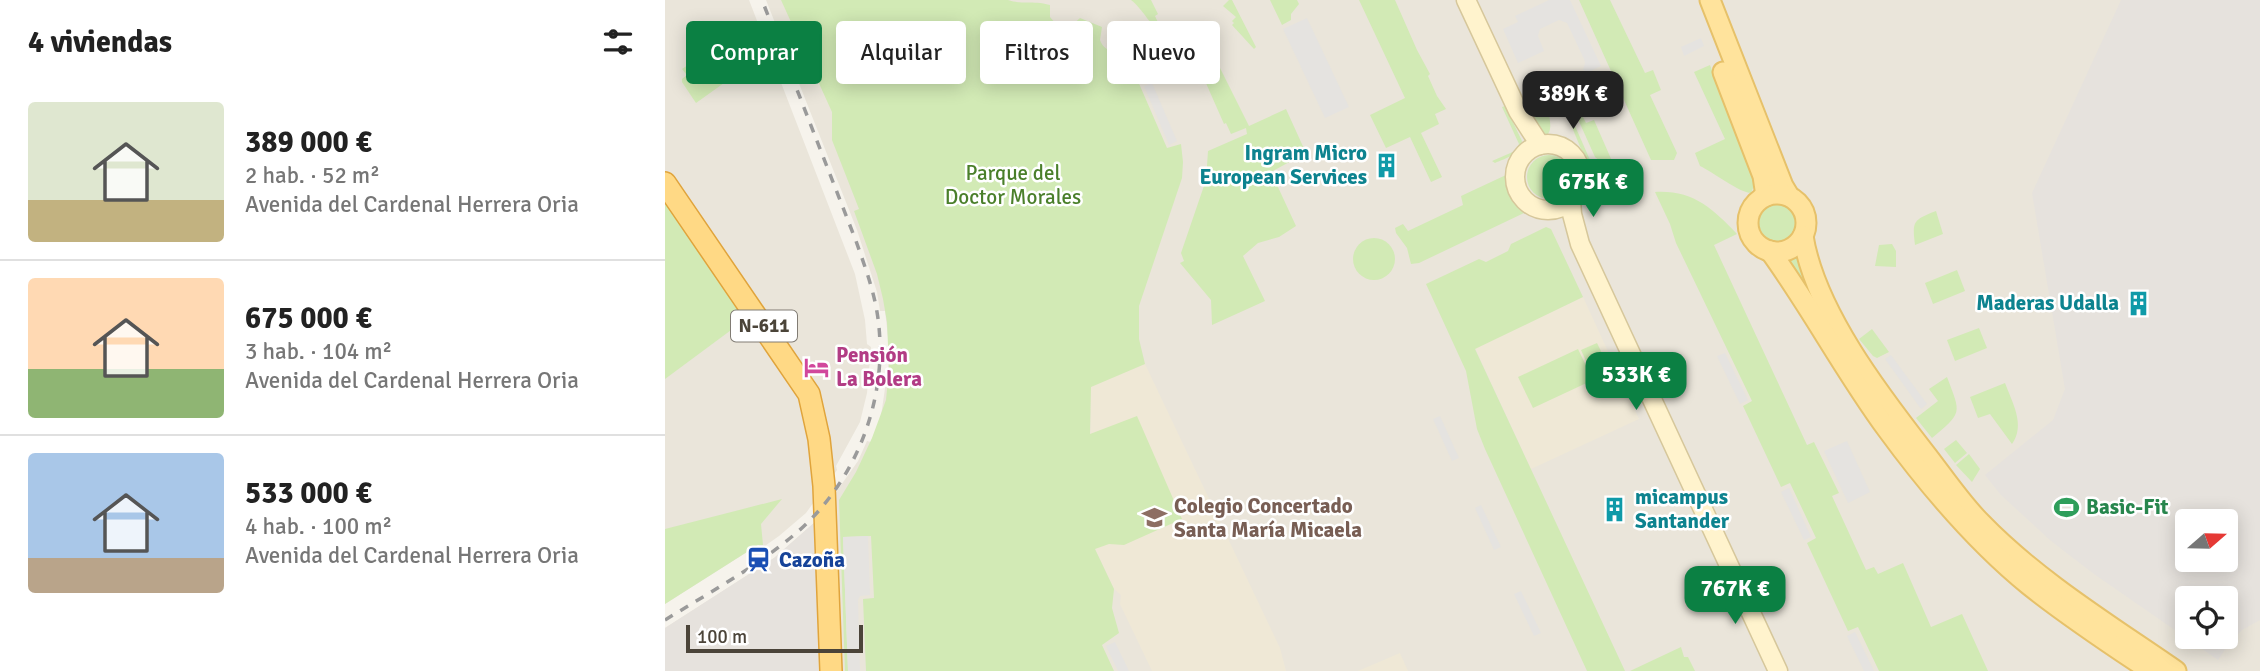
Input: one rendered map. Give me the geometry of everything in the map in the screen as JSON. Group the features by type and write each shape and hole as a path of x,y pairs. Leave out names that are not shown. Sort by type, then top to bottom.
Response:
{"highway":[{"name":"N-611","path":"665,183 809,394 819,439 824,486 831,671"}],"main road":[{"path":"1466,0 1518,111 1540,145"},
{"path":"1696,0 1763,176 1766,196"},
{"path":"1710,0 1768,150 1789,196"},
{"path":"1518,111 1525,141 1524,154"},
{"path":"1549,210 1561,207 1571,200 1579,188 1581,176 1575,158 1563,147 1552,144 1540,145 1524,154 1517,163 1516,187 1531,205 1549,210 1565,224 1580,244"},
{"path":"1766,196 1789,196 1805,213 1806,229 1803,236 1789,250 1770,251 1759,246 1748,226 1752,209 1766,196"},
{"path":"1571,200 1580,244 1778,671"},
{"path":"1803,236 1805,251 1823,297 1847,345 1899,421 1962,502 1981,524 2036,571 2176,671"},
{"path":"1770,251 1887,430 1962,522 2028,584 2151,671"}],"shaded area":[{"path":"665,0 749,0 757,21 686,21 686,84 781,84 855,274 867,344 871,347 867,393 860,422 836,466 837,470 806,513 762,548 758,545 665,604"},
{"path":"766,0 2260,0 2260,671 665,671 665,628 774,558 815,522 858,461 867,441 871,442 881,416 890,354 885,311 880,311 877,292 857,230 799,84 822,84 822,21 774,21"},
{"path":"1549,0 1570,0 1601,66 1589,72 1583,70 1584,59 1567,23 1559,20 1540,29 1538,36 1544,51 1518,63 1503,29 1518,22 1515,16"},
{"path":"2121,0 2260,0 2260,620 2238,634 2238,586 2175,586 2175,630 2051,541 2001,495 1985,475 2053,420 2065,389 2032,193"},
{"path":"1307,18 1349,107 1325,118 1283,29"},
{"path":"1701,38 1704,46 1684,56 1681,47"},
{"path":"1152,84 1177,141 1169,145 1144,86"},
{"path":"1583,297 1639,419 1531,469 1475,348"},
{"path":"1725,353 1748,400 1740,404 1717,356"},
{"path":"1891,355 1927,404 1921,409 1885,359"},
{"name":"Colegio Concertado Santa María Micaela","path":"1145,364 1280,648 1286,671 1152,671 1120,604 1121,595 1114,589 1089,536 1091,386"},
{"path":"1440,416 1459,458 1452,461 1433,419"},
{"path":"1847,441 1870,492 1848,503 1824,451"},
{"path":"1789,488 1811,537 1804,540 1781,492"},
{"path":"1481,505 1501,547 1494,550 1475,508"},
{"path":"815,522 818,671 665,671 665,628 774,558"},
{"path":"868,536 870,595 860,596 858,600 860,671 848,671 843,537"},
{"path":"1521,591 1541,633 1534,636 1514,594"},
{"path":"1855,632 1874,671 1864,671 1847,636"},
{"path":"1115,642 1129,671 1118,671 1106,646"},
{"path":"2202,649 2225,649 2218,660"},
{"path":"1400,653 1408,671 1358,671"}],"green space":[{"name":"Parque del Doctor Morales","path":"781,0 1008,0 1050,5 1050,17 1053,21 980,21 980,84 1093,84 1093,23 1102,27 1100,40 1107,49 1107,84 1139,84 1167,148 1181,144 1182,178 1139,306 1139,339 1145,364 1091,387 1090,434 1137,416 1182,519 1124,545 1109,544 1095,549 1114,589 1112,608 1119,633 1102,645 1114,671 866,671 863,599 874,598 871,536 843,537 848,671 845,671 839,500 872,438 886,400 889,369 887,322 877,274 854,211 859,209 832,140 832,112 819,84 822,84 822,21 791,21"},
{"path":"1131,0 1151,0 1158,14 1155,16 1157,21 1150,21"},
{"path":"1232,0 1256,47 1254,49 1232,25 1236,17 1223,6"},
{"path":"1270,0 1297,0 1299,4 1291,14 1291,20 1282,25"},
{"path":"1359,0 1395,0 1430,74 1428,76 1437,96 1446,109 1435,114 1439,124 1421,133 1442,177 1431,182 1410,137 1386,148 1370,115 1405,98"},
{"path":"1579,0 1610,0 1645,73 1653,70 1661,90 1650,95 1677,153 1674,160 1651,160"},
{"path":"1710,65 1755,183 1751,193 1740,190 1700,166 1695,153 1725,139 1694,72"},
{"path":"1220,68 1249,126 1286,109 1306,153 1271,172 1296,226 1279,237 1258,243 1243,256 1265,301 1212,325 1211,300 1180,263 1184,261 1181,253 1206,180 1208,151 1247,134 1246,128 1231,134 1226,123 1224,124 1206,84 1220,84"},
{"path":"686,76 686,84 723,84 696,103 682,79"},
{"path":"1526,96 1534,112 1549,114 1550,130 1544,137 1539,134 1523,97"},
{"path":"1505,106 1522,141 1515,153 1495,163 1492,161 1515,151 1519,144 1502,107"},
{"path":"1582,115 1586,123 1594,120 1612,161 1600,161 1595,157 1577,117"},
{"path":"1572,119 1590,160 1605,167 1605,170 1586,161 1569,120"},
{"path":"1549,155 1564,162 1571,177 1564,192 1549,199 1534,192 1527,177 1534,162"},
{"path":"1506,175 1516,203 1524,213 1419,263 1411,264 1407,248 1395,228 1403,224 1408,231 1463,205 1461,196"},
{"path":"1655,192 1680,194 1701,202 1737,234 1714,245 1807,445 1814,442 1839,493 1832,496 1866,570 1874,567 1878,574 1903,563 1931,627 1962,614 1988,671 1879,671 1858,627 1848,631 1807,543 1816,538 1790,483 1781,487 1743,406 1752,401 1676,243"},
{"path":"665,202 746,319 665,379"},
{"path":"1778,202 1793,208 1799,223 1793,238 1778,244 1763,238 1757,223 1763,208"},
{"path":"1936,211 1943,234 1915,245 1916,222"},
{"path":"1546,227 1551,229 1583,297 1475,349 1625,671 1587,671 1485,449 1477,429 1466,371 1426,284 1479,259 1486,262 1508,251 1511,244"},
{"path":"1374,238 1389,244 1395,259 1389,274 1374,280 1359,274 1353,259 1359,244"},
{"path":"1892,244 1896,251 1896,267 1875,266 1879,245"},
{"path":"1799,251 1832,329 1783,257"},
{"path":"1957,270 1965,291 1933,304 1925,283"},
{"path":"1979,328 1987,348 1955,361 1947,340"},
{"path":"1872,329 1889,352 1877,358 1859,339"},
{"path":"1597,343 1614,378 1597,385 1581,350"},
{"path":"1578,349 1593,380 1533,408 1518,377"},
{"path":"1947,377 1955,398 1956,412 1949,423 1932,438 1916,418 1938,401 1929,389"},
{"path":"2005,383 2018,421 2016,437 2012,444 1990,414 1978,418 1970,397"},
{"path":"1956,440 1967,453 1955,463 1944,449"},
{"path":"1969,454 1980,469 1972,482 1956,465"},
{"path":"782,499 761,524 763,545 758,545 665,604 665,529"},
{"path":"1681,647 1684,657 1688,657 1695,671 1630,671"}],"railway":[{"path":"665,620 759,561 813,517 850,466 873,407 879,375 877,312 868,276 762,0"}],"place":[{"name":"Ingram Micro European Services","path":"1387,165"},
{"name":"Maderas Udalla","path":"2139,303"},
{"name":"Pensión La Bolera","path":"816,367"},
{"name":"Basic-Fit","path":"2066,507"},
{"name":"micampus Santander","path":"1615,509"},
{"name":"Colegio Concertado Santa María Micaela","path":"1154,518"},
{"name":"Cazoña","path":"759,560"}]}
